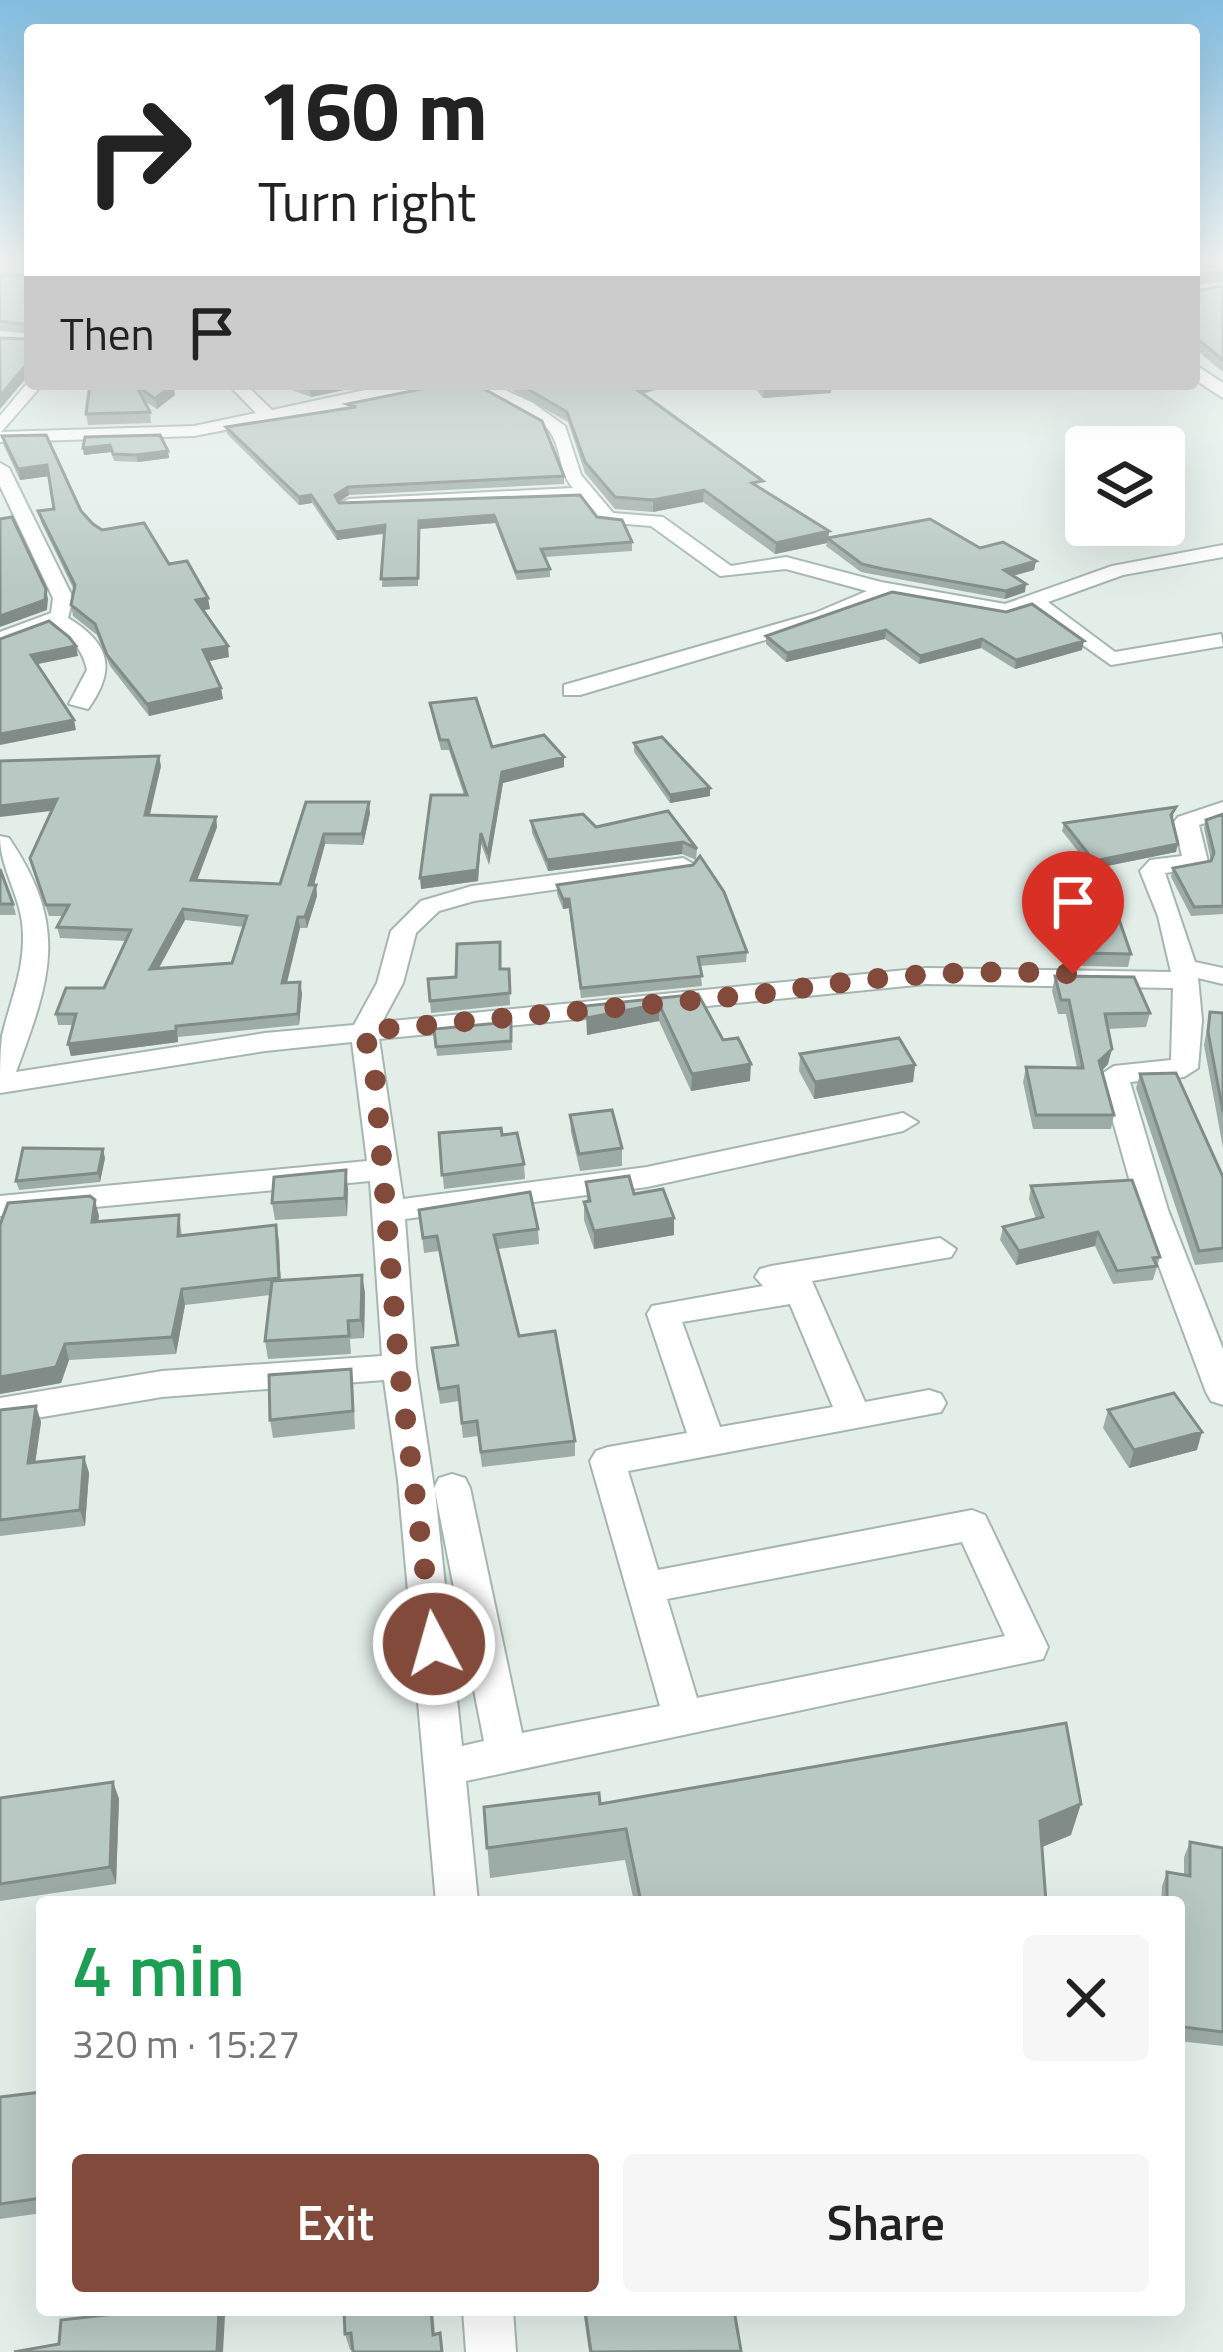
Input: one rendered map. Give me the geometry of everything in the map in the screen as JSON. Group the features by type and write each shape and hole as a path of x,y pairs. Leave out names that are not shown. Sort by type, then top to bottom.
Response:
{"street":[{"path":"0,427 30,390"},
{"path":"242,390 270,417"},
{"path":"0,437 159,435 406,390"},
{"path":"492,390 527,406 560,430 572,476 608,518 647,518 665,526 727,572 786,562 888,589 992,609 1018,609 1119,570 1223,551"},
{"path":"2,479 63,598 55,620"},
{"path":"349,504 583,493"},
{"path":"572,690 822,617 888,589"},
{"path":"1034,601 1111,658 1221,640"},
{"path":"0,639 55,620 71,627 96,661 97,679 80,704"},
{"path":"1223,809 1186,822 1196,862 1159,865 1152,871 1173,912 1183,974 1184,1068 1114,1076 1153,1210 1223,1392"},
{"path":"0,844 28,890 36,944 21,1022 0,1081 364,1031 966,973 1223,976"},
{"path":"457,1896 447,1767 399,1367 375,1078 364,1031 389,982 404,931 430,906 472,895 683,865"},
{"path":"389,1211 647,1178 903,1122"},
{"path":"0,1206 381,1170"},
{"path":"708,1443 663,1314 760,1297 797,1282 940,1249"},
{"path":"797,1282 854,1416"},
{"path":"0,1411 162,1384 399,1367"},
{"path":"682,1718 608,1461 929,1403"},
{"path":"452,1488 508,1755"},
{"path":"447,1767 1029,1647 972,1525 645,1588"},
{"path":"488,2316 491,2352"}],"building":[{"path":"0,371 21,371 0,396"},
{"path":"89,390 139,390 150,412 86,414"},
{"path":"143,390 166,390 155,399"},
{"path":"416,390 486,390 542,421 564,476 348,487 335,495 339,503 580,495 597,517 622,520 632,542 541,549 550,569 516,572 494,515 419,521 418,578 381,579 385,525 336,532 311,495 299,497 226,427 356,407 347,404"},
{"path":"529,390 638,390 763,481 752,483 829,531 776,543 704,490 653,500 615,497 585,462 567,412"},
{"path":"46,435 81,511 93,524 102,530 144,523 169,564 187,561 208,598 196,600 228,646 203,650 221,688 147,704 107,655 95,624 71,605 75,585 38,511 54,509 47,465 18,469 2,436"},
{"path":"160,435 168,451 136,455 113,454 110,445 83,448 85,437"},
{"path":"12,517 46,589 45,600 0,616 0,519"},
{"path":"930,519 980,548 1003,542 1036,561 1004,570 1026,584 1006,591 883,569 862,564 827,538"},
{"path":"892,592 1006,612 1032,604 1084,641 1016,660 982,639 920,656 886,630 787,653 766,636"},
{"path":"49,621 76,646 31,655 74,720 0,734 0,639"},
{"path":"476,698 492,747 544,735 564,757 502,772 488,854 481,833 477,870 420,878 431,795 467,795 448,740 440,740 430,703"},
{"path":"662,737 710,788 670,795 634,743"},
{"path":"159,756 145,815 216,817 191,880 280,884 306,802 369,802 362,834 324,834 309,885 316,885 305,917 298,917 282,983 300,982 298,1014 176,1026 176,1031 68,1044 76,1014 56,1014 66,988 104,988 131,930 57,927 69,905 46,905 30,858 57,799 0,806 0,761","holes":["183,909 247,916 232,963 150,969"]},
{"path":"1176,807 1171,815 1178,844 1094,861 1064,823"},
{"path":"668,811 697,849 683,842 547,860 531,821 583,814 596,827"},
{"path":"1223,814 1223,906 1194,907 1173,868 1211,861 1214,853 1206,820"},
{"path":"700,856 724,892 747,952 698,957 702,976 581,988 569,899 563,899 557,885 693,865"},
{"path":"0,869 13,904 0,904"},
{"path":"1073,907 1115,908 1131,954 1085,953"},
{"path":"500,942 500,969 509,969 510,993 430,1001 428,979 456,977 457,944"},
{"path":"1055,976 1134,977 1150,1013 1105,1014 1112,1049 1099,1061 1114,1115 1036,1115 1026,1067 1083,1068 1069,1000 1061,1000"},
{"path":"698,994 723,1040 738,1038 751,1064 692,1074 659,1004 587,1018 585,1006"},
{"path":"1210,1012 1223,1013 1223,1112 1208,1032"},
{"path":"511,1022 511,1041 436,1047 434,1029"},
{"path":"899,1038 915,1065 815,1082 800,1054"},
{"path":"1176,1073 1223,1177 1223,1248 1199,1251 1140,1074"},
{"path":"612,1110 622,1148 579,1154 570,1115"},
{"path":"501,1128 502,1135 517,1133 524,1164 442,1175 439,1133"},
{"path":"23,1148 103,1149 98,1173 16,1181"},
{"path":"346,1170 345,1198 272,1203 274,1177"},
{"path":"629,1176 634,1194 663,1189 674,1218 594,1231 584,1202 590,1201 586,1182"},
{"path":"1132,1180 1160,1257 1153,1258 1157,1266 1117,1271 1098,1232 1019,1251 1003,1227 1043,1217 1031,1186"},
{"path":"530,1192 538,1229 494,1235 519,1336 555,1331 575,1441 481,1452 477,1421 462,1423 458,1386 439,1389 432,1348 458,1345 437,1236 423,1238 419,1210"},
{"path":"90,1196 95,1200 92,1222 179,1215 178,1236 276,1225 279,1278 182,1289 172,1337 65,1344 56,1367 0,1377 0,1225 8,1203"},
{"path":"362,1275 361,1320 348,1321 349,1336 265,1341 272,1281"},
{"path":"351,1369 353,1411 270,1420 269,1375"},
{"path":"1174,1393 1202,1432 1134,1450 1108,1410"},
{"path":"36,1406 28,1463 84,1457 80,1510 0,1520 0,1410"},
{"path":"1066,1723 1081,1804 1040,1821 1046,1896 640,1896 626,1829 487,1848 484,1807 599,1793 600,1804"},
{"path":"113,1782 110,1867 0,1884 0,1798"},
{"path":"1190,1842 1223,1848 1223,2032 1185,2027 1185,1896 1167,1896 1167,1872 1190,1876"},
{"path":"36,2093 36,2199 0,2204 0,2097"},
{"path":"219,2316 217,2352 14,2352 59,2344 61,2320"},
{"path":"344,2316 431,2316 433,2335 440,2333 442,2352 353,2352 351,2333 345,2334"},
{"path":"586,2316 735,2316 741,2351 591,2352"}],"route":[{"path":"434,1644 399,1367 375,1078 364,1031 772,993 837,982 966,973 1073,974"}]}
